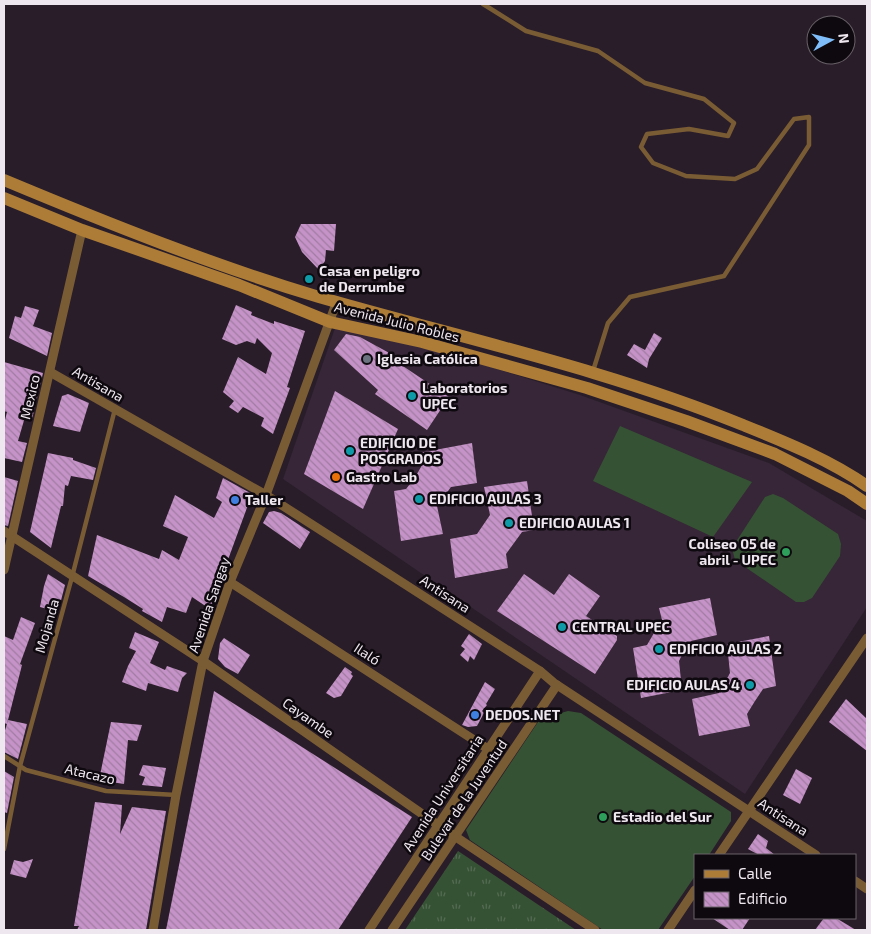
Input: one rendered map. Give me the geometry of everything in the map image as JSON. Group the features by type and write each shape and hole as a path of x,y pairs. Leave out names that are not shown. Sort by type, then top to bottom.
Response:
{"main road":[{"name":"Avenida Julio Robles","path":"4,180 172,248 337,302 593,371 699,407 776,439 867,486"},
{"name":"Avenida Julio Robles","path":"4,198 82,230 239,285 330,322 422,342 550,378 686,421 775,454 848,491 867,504"}],"street":[{"name":"Mexico","path":"4,570 82,230"},
{"name":"Avenida Sangay","path":"153,930 176,795 203,661 230,582 266,495 337,302"},
{"name":"Antisana","path":"50,372 266,495 540,671 557,685 814,854"},
{"name":"Cayambe","path":"4,531 203,661 438,825 595,930"},
{"name":"Ilaló","path":"230,582 488,749"},
{"path":"720,854 867,638"},
{"name":"Avenida Universitaria","path":"369,930 540,671"},
{"name":"Bulevar de la Juventud","path":"392,930 557,685"},
{"path":"856,882 867,889"},
{"path":"668,930 694,891"}],"lane":[{"path":"482,4 526,31 598,51 645,83 704,99 734,122 728,136 689,129 647,134 641,147 653,163 686,176 735,179 757,169 794,120 809,116 809,145 724,276 630,297 608,324 593,371"},
{"name":"Mojanda","path":"4,849 20,766 72,577 115,409"},
{"name":"Atacazo","path":"4,756 26,770 106,791 176,795"}],"shaded area":[{"path":"335,328 443,352 580,395 769,463 867,521 867,607 745,794 283,479"}],"green space":[{"path":"620,426 752,482 713,537 593,481"},
{"name":"Coliseo 05 de abril - UPEC","path":"773,494 783,498 838,534 841,544 840,556 812,598 804,602 796,602 735,560 732,548 765,497"},
{"name":"Estadio del Sur","path":"568,711 581,713 731,812 731,821 710,854 694,854 694,877 658,930 603,930 470,840 466,830 540,719"},
{"path":"458,851 576,930 405,930"}],"building":[{"path":"301,224 336,224 334,251 326,250 325,261 319,270 302,252 295,237"},
{"path":"236,305 252,312 251,315 274,324 274,321 305,331 287,387 290,388 273,434 261,426 264,418 243,407 238,413 229,407 234,401 223,392 238,357 266,374 272,353 257,338 255,344 247,341 236,345 222,339"},
{"path":"25,306 39,310 33,326 52,333 47,356 9,338 15,316 21,318"},
{"path":"654,333 662,338 649,359 647,368 627,355 634,344 645,350"},
{"path":"346,334 360,337 393,355 391,358 449,397 427,430 375,394 378,390 334,350"},
{"path":"4,362 43,373 32,419 25,417 18,441 27,443 22,462 4,458 4,424 7,412 4,411"},
{"name":"EDIFICIO DE POSGRADOS","path":"335,391 398,429 363,509 304,474"},
{"path":"68,394 89,403 80,432 53,426 62,396"},
{"name":"EDIFICIO AULAS 3","path":"472,443 477,483 451,487 437,506 443,534 401,541 394,491 406,489 414,479 421,467 419,453"},
{"path":"48,453 73,458 73,460 96,468 93,480 71,476 68,486 65,485 63,506 61,506 51,548 30,532"},
{"path":"4,477 18,481 8,526 4,525"},
{"path":"223,478 252,494 210,609 192,597 186,613 167,607 162,622 88,576 97,535 159,559 162,550 179,560 188,537 163,526 175,495 214,518 222,502 216,498"},
{"name":"EDIFICIO AULAS 1","path":"527,481 534,530 522,532 506,554 508,568 455,578 450,539 477,534 490,515 484,487"},
{"path":"269,512 281,513 310,532 300,549 263,523"},
{"path":"48,574 65,585 58,612 40,607"},
{"name":"CENTRAL UPEC","path":"524,574 554,595 569,574 600,596 586,616 617,636 617,640 595,674 497,611"},
{"name":"EDIFICIO AULAS 2","path":"710,598 717,635 691,641 684,651 679,661 682,690 641,698 633,648 647,645 662,620 659,608"},
{"path":"21,617 35,623 20,664 22,665 7,724 4,723 4,636 13,640"},
{"path":"135,632 159,642 150,663 165,670 167,666 187,673 182,678 178,692 148,683 146,691 122,682 136,651 129,648"},
{"path":"469,634 482,644 474,660 470,656 468,662 460,655 465,649 461,646"},
{"name":"EDIFICIO AULAS 4","path":"769,636 776,686 763,689 755,701 747,714 750,726 699,736 692,699 719,693 730,673 727,644"},
{"path":"224,638 250,655 238,674 225,667 218,659 220,643"},
{"path":"345,667 352,672 353,676 341,696 334,698 326,693"},
{"path":"485,682 495,689 482,711 484,713 477,726 468,727 462,725"},
{"path":"214,691 412,817 338,930 166,930"},
{"path":"846,699 867,719 867,751 829,722"},
{"path":"8,720 27,724 18,759 4,752 4,734"},
{"path":"111,722 142,725 137,741 128,740 124,784 99,780"},
{"path":"143,765 166,768 162,787 142,785 145,777 139,775"},
{"path":"796,769 812,778 800,804 783,795"},
{"path":"4,771 14,777 7,813 4,812"},
{"path":"95,802 122,805 120,834 132,807 166,811 146,930 77,930 79,926 74,926"},
{"path":"758,834 768,841 766,848 774,854 757,854 748,849"},
{"path":"33,859 26,878 10,874 14,860 23,862"},
{"path":"714,919 749,919 742,930 730,930"},
{"path":"823,919 838,919 856,930 815,930"}],"place":[{"name":"Casa en peligro de Derrumbe","path":"309,279"},
{"name":"Iglesia Católica","path":"367,359"},
{"name":"Laboratorios UPEC","path":"412,396"},
{"name":"EDIFICIO DE POSGRADOS","path":"350,451"},
{"name":"Gastro Lab","path":"336,477"},
{"name":"EDIFICIO AULAS 3","path":"419,499"},
{"name":"Taller","path":"235,500"},
{"name":"EDIFICIO AULAS 1","path":"509,523"},
{"name":"Coliseo 05 de abril - UPEC","path":"786,552"},
{"name":"CENTRAL UPEC","path":"562,627"},
{"name":"EDIFICIO AULAS 2","path":"659,649"},
{"name":"EDIFICIO AULAS 4","path":"750,685"},
{"name":"DEDOS.NET","path":"475,715"},
{"name":"Estadio del Sur","path":"603,817"}]}
